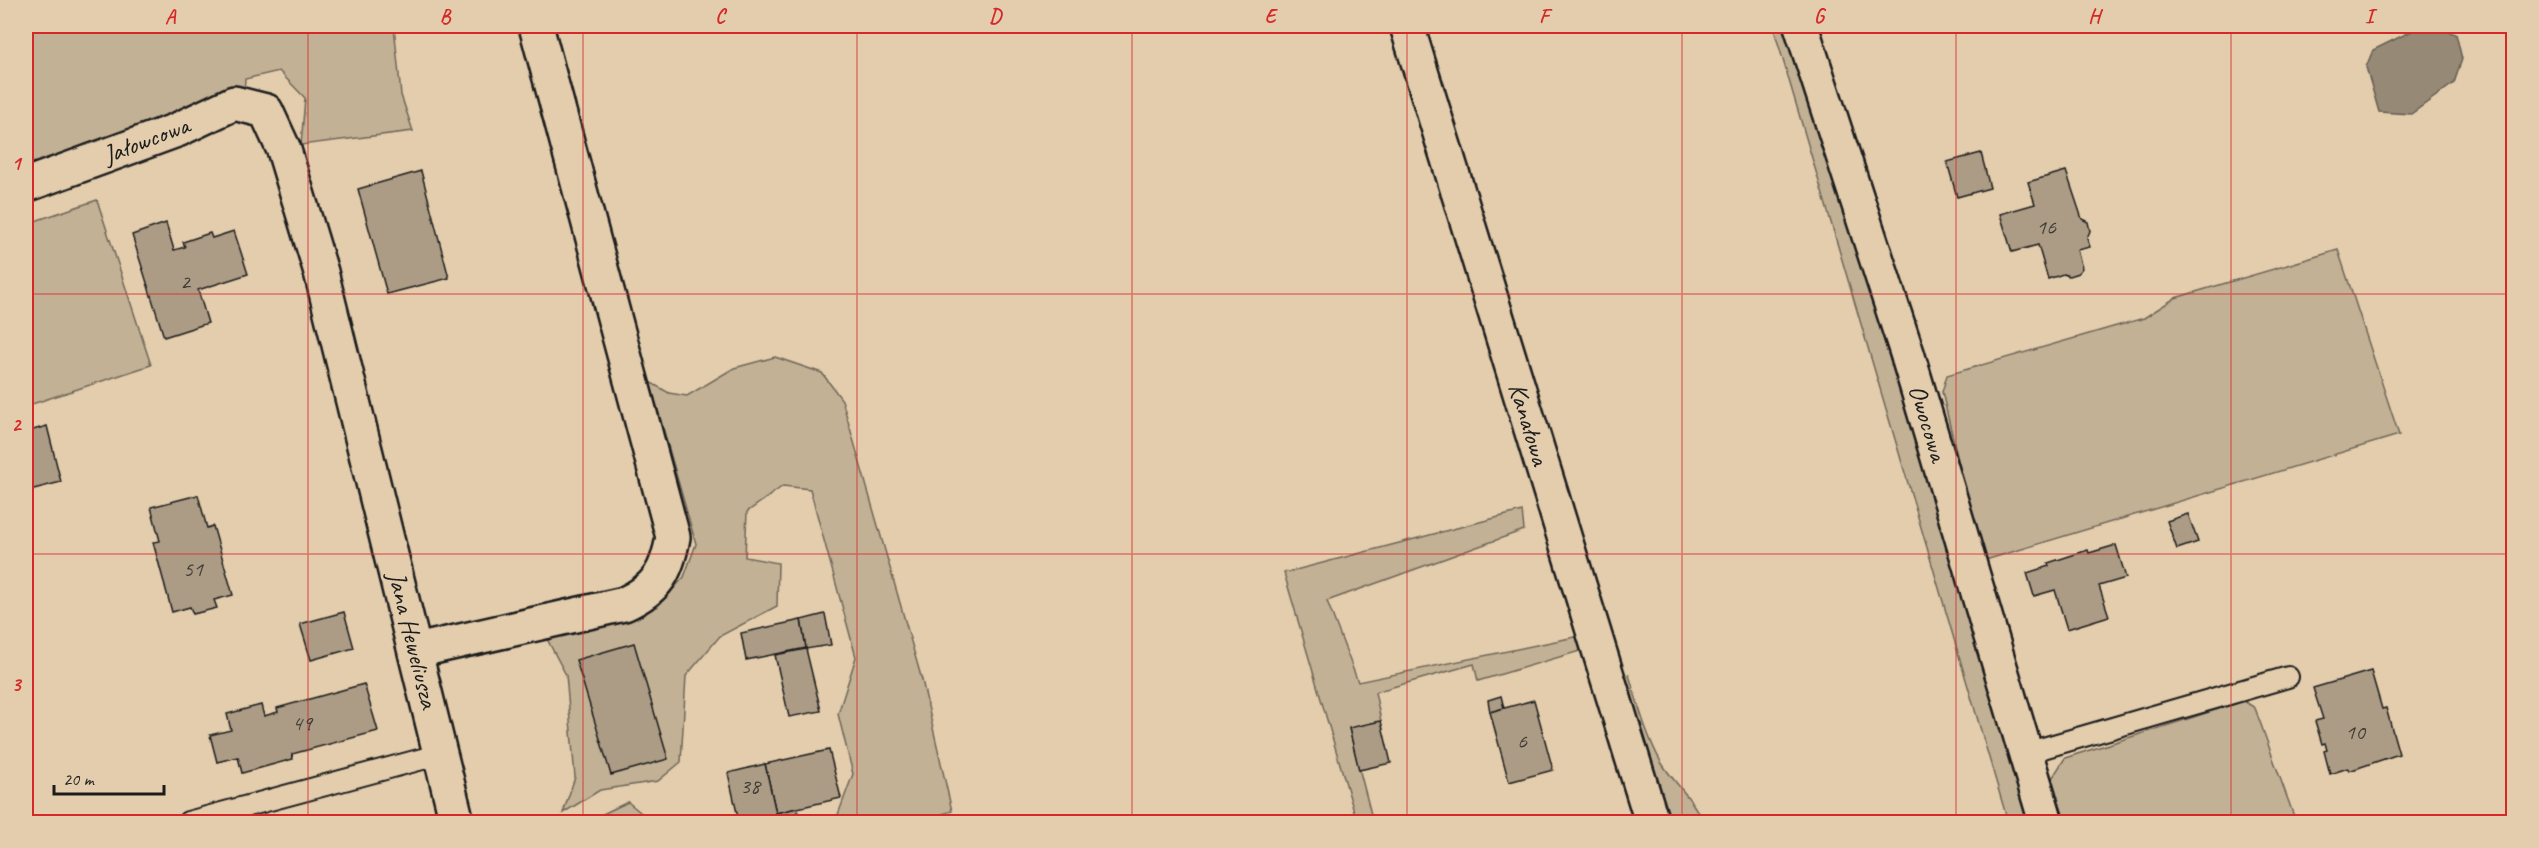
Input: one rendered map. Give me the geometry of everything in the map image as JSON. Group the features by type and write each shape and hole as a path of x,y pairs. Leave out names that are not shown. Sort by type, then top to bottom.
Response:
{"street":[{"path":"416,651 624,604 644,595 658,580 669,560 673,537 536,26"},
{"name":"Kanałowa","path":"1407,26 1652,822"},
{"name":"Owocowa","path":"1801,26 1907,353 2046,822"},
{"name":"Jałowcowa","path":"26,186 177,130 234,104 267,111"},
{"name":"Jana Heweliusza","path":"267,111 284,150 321,272 457,822"}],"lane":[{"path":"2026,753 2288,677"},
{"path":"188,822 441,754"}],"shaded area":[{"path":"26,26 394,26 401,95 413,131 301,145 305,98 279,71 245,79 244,94 26,170"},
{"path":"1773,26 1789,26 2030,822 2008,822"},
{"path":"2422,26 2430,26 2456,34 2462,59 2454,83 2411,114 2379,112 2366,67 2373,50"},
{"path":"97,200 151,365 26,406 26,224"},
{"path":"2338,250 2399,435 1982,561 1942,392 1947,375 2144,318 2175,298"},
{"path":"775,357 822,373 842,400 922,680 952,811 917,822 832,822 836,820 853,774 838,714 856,657 810,489 783,486 747,512 745,557 778,563 777,606 720,636 686,676 681,762 658,781 600,790 563,813 575,777 566,675 547,639 611,625 657,607 684,577 696,544 650,382 669,393 687,396 734,368"},
{"path":"1522,511 1524,530 1327,601 1358,682 1580,636 1580,651 1478,681 1474,664 1375,692 1381,721 1349,729 1373,822 1357,822 1284,573"},
{"path":"1620,675 1629,675 1656,752 1666,770 1695,807 1702,822 1667,822"},
{"path":"2244,701 2255,708 2296,822 2061,822 2049,783 2065,758"},
{"path":"628,802 652,822 586,822"}],"building":[{"path":"1981,153 1990,188 1957,197 1947,162"},
{"path":"421,171 449,278 387,294 358,189"},
{"path":"2066,171 2082,219 2088,222 2090,231 2087,238 2090,247 2077,250 2082,268 2078,273 2069,276 2063,274 2048,279 2038,245 2012,252 2000,214 2035,204 2028,182"},
{"path":"166,223 174,250 185,247 183,242 210,233 212,238 234,231 248,274 198,290 208,323 164,337 132,235"},
{"path":"47,426 61,482 26,491 26,432"},
{"path":"198,495 207,528 213,526 233,595 214,600 217,608 193,614 190,607 172,612 153,542 160,541 151,507"},
{"path":"2188,514 2198,542 2177,549 2167,521"},
{"path":"2116,545 2126,578 2099,586 2109,616 2067,629 2055,590 2034,596 2027,573 2049,566 2048,563 2088,550 2089,553"},
{"path":"344,612 354,648 311,660 300,624"},
{"path":"825,614 831,645 806,649 801,620"},
{"path":"801,620 806,648 746,660 741,633"},
{"path":"634,643 668,759 611,775 576,660"},
{"path":"806,649 821,711 789,717 775,655"},
{"path":"2371,671 2382,709 2386,708 2399,754 2349,771 2348,768 2330,774 2324,751 2327,750 2325,743 2322,744 2315,721 2323,719 2313,688"},
{"path":"364,684 378,731 292,754 293,759 242,773 238,757 217,762 210,735 231,730 227,714 261,705 264,716 278,712 277,708"},
{"path":"1501,696 1504,708 1490,712 1488,700"},
{"path":"1534,700 1553,770 1509,782 1490,712"},
{"path":"1381,721 1391,763 1359,770 1349,728"},
{"path":"829,750 841,798 776,813 765,764"},
{"path":"765,764 776,813 797,808 800,822 759,822 758,817 739,822 728,773"}]}
